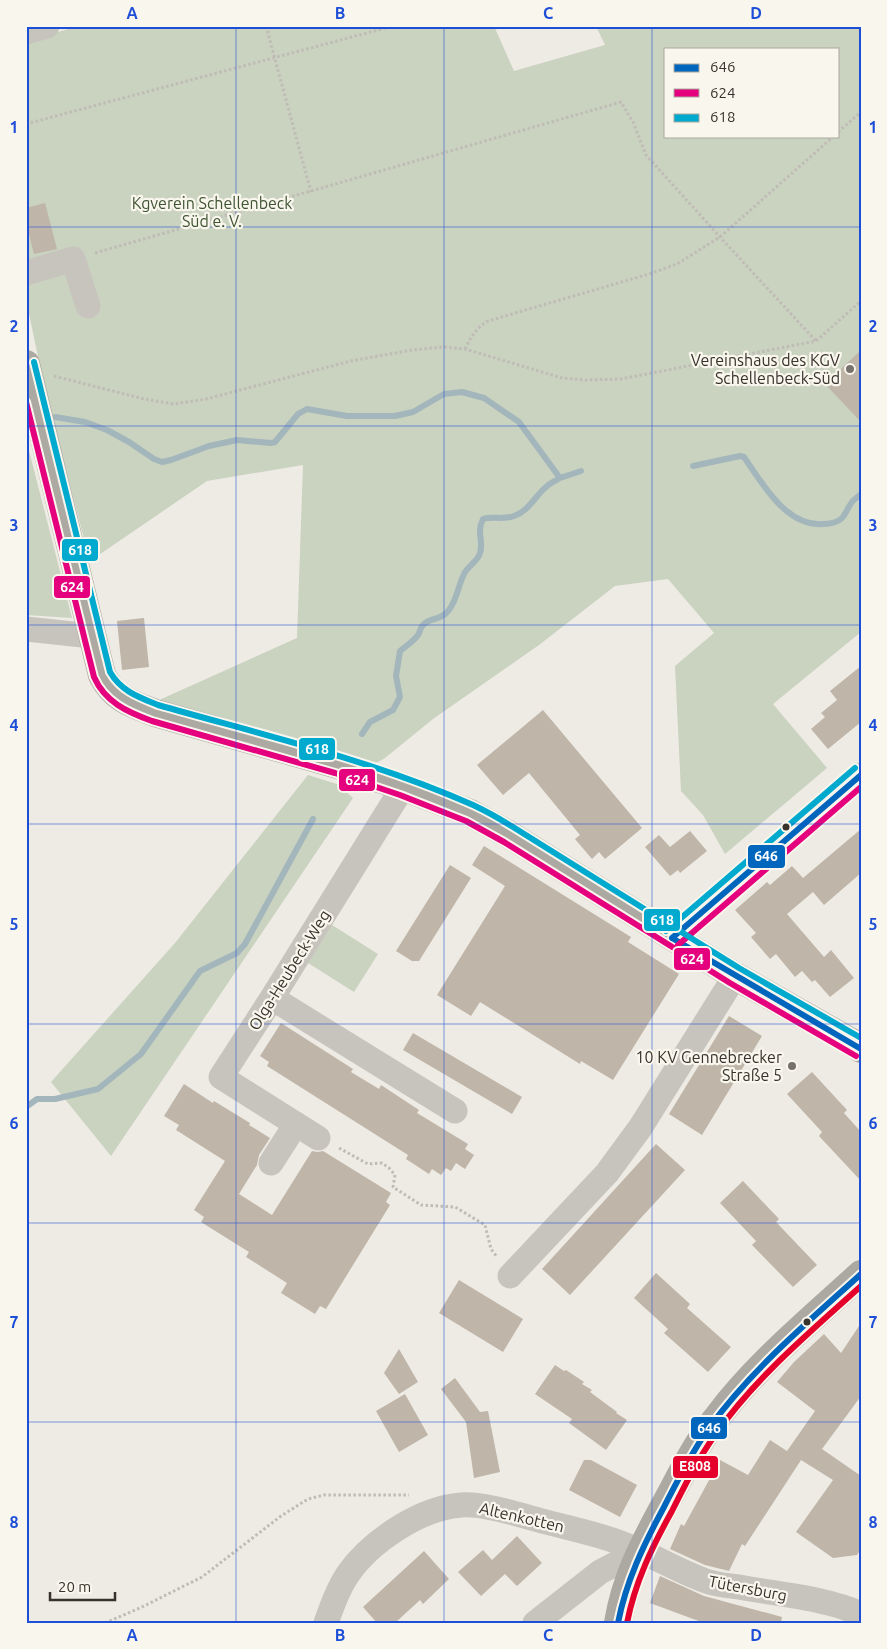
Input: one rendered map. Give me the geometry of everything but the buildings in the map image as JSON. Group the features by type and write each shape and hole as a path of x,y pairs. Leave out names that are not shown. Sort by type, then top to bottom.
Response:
{"main road":[{"path":"27,366 102,675 112,691 129,703 155,713 338,765 403,787 470,814 508,834 672,938 861,1049"},
{"path":"618,1623 622,1599 640,1550 688,1462 715,1419 758,1369 861,1274"}],"street":[{"path":"26,32 47,26"},
{"path":"26,273 73,259 88,306"},
{"path":"26,630 92,636"},
{"path":"672,938 861,775"},
{"name":"Olga-Heubeck-Weg","path":"318,1138 221,1076 272,998 403,787"},
{"path":"510,1276 607,1173 640,1128 735,976"},
{"path":"272,998 455,1112"},
{"path":"271,1163 296,1124"},
{"name":"Altenkotten","path":"326,1623 347,1575 367,1552 385,1537 407,1523 433,1511 461,1505 490,1508 596,1534 640,1550"},
{"path":"535,1623 600,1572 640,1550"},
{"name":"Tütersburg","path":"640,1550 675,1569 710,1582 831,1603 859,1610"}],"path":[{"path":"266,26 311,192"},
{"path":"26,124 393,26"},
{"path":"73,259 621,102 633,122 646,155 816,341"},
{"path":"840,130 861,112"},
{"path":"465,349 479,326 488,321 677,264 720,237 832,138"},
{"path":"27,366 144,399 174,404 206,399 360,359 443,347 465,349 562,378 585,380 622,379 816,341 861,301"},
{"path":"318,1138 368,1164 382,1163 390,1168 395,1176 393,1187 421,1205 455,1207 485,1225 491,1249 510,1276"},
{"path":"105,1623 142,1607 202,1576 281,1516 308,1499 324,1495 410,1495"}],"green space":[{"name":"Kgverein Schellenbeck Süd e. V.","path":"79,26 494,26 514,71 605,45 596,26 861,26 861,632 773,704 827,768 725,854 703,815 681,791 675,666 714,633 668,579 615,586 539,645 433,719 385,758 376,763 157,701 297,638 303,465 207,481 90,561 46,395 27,304 29,285 26,273 26,41"},
{"path":"26,439 72,618 26,615"},
{"path":"308,775 337,784 353,798 111,1156 51,1082 175,943"},
{"path":"332,925 378,954 354,992 308,963"}],"waterway":[{"path":"55,417 85,422 107,430 162,462 209,446 237,440 275,442 298,414 307,409 347,416 395,416 413,412 444,394 462,392 484,398 519,422 560,478 581,471"},
{"path":"693,466 740,456 744,457 776,501 786,511 810,523 828,524 838,521 853,501 861,494"},
{"path":"362,734 370,722 393,710 400,697 396,676 400,651 419,634 422,626 429,621 443,616 452,606 464,574 480,553 480,529 483,519 506,518 519,514 542,491 560,478"},
{"path":"26,1107 37,1099 55,1099 98,1089 141,1054 200,971 237,953 245,944 313,819"}],"transit line":[{"name":"618","path":"34,362 110,672 114,679 125,689 158,705 357,761 473,805 513,827 739,968 861,1038"},
{"name":"624","path":"26,402 94,677 111,700 126,710 152,721 335,773 400,795 466,821 504,842 730,983 856,1056"},
{"name":"618","path":"666,931 855,768"},
{"name":"646","path":"672,938 861,775"},
{"name":"624","path":"678,945 861,787"},
{"name":"646","path":"672,938 861,1049"},
{"name":"646","path":"618,1623 626,1592 643,1549 685,1467 709,1428 762,1366 861,1274"},
{"name":"E808","path":"627,1623 639,1579 651,1551 692,1472 715,1435 747,1394 765,1375 861,1286"}],"place":[{"name":"Vereinshaus des KGV Schellenbeck-Süd","path":"850,369"},
{"name":"10 KV Gennebrecker Straße 5","path":"792,1066"}]}
